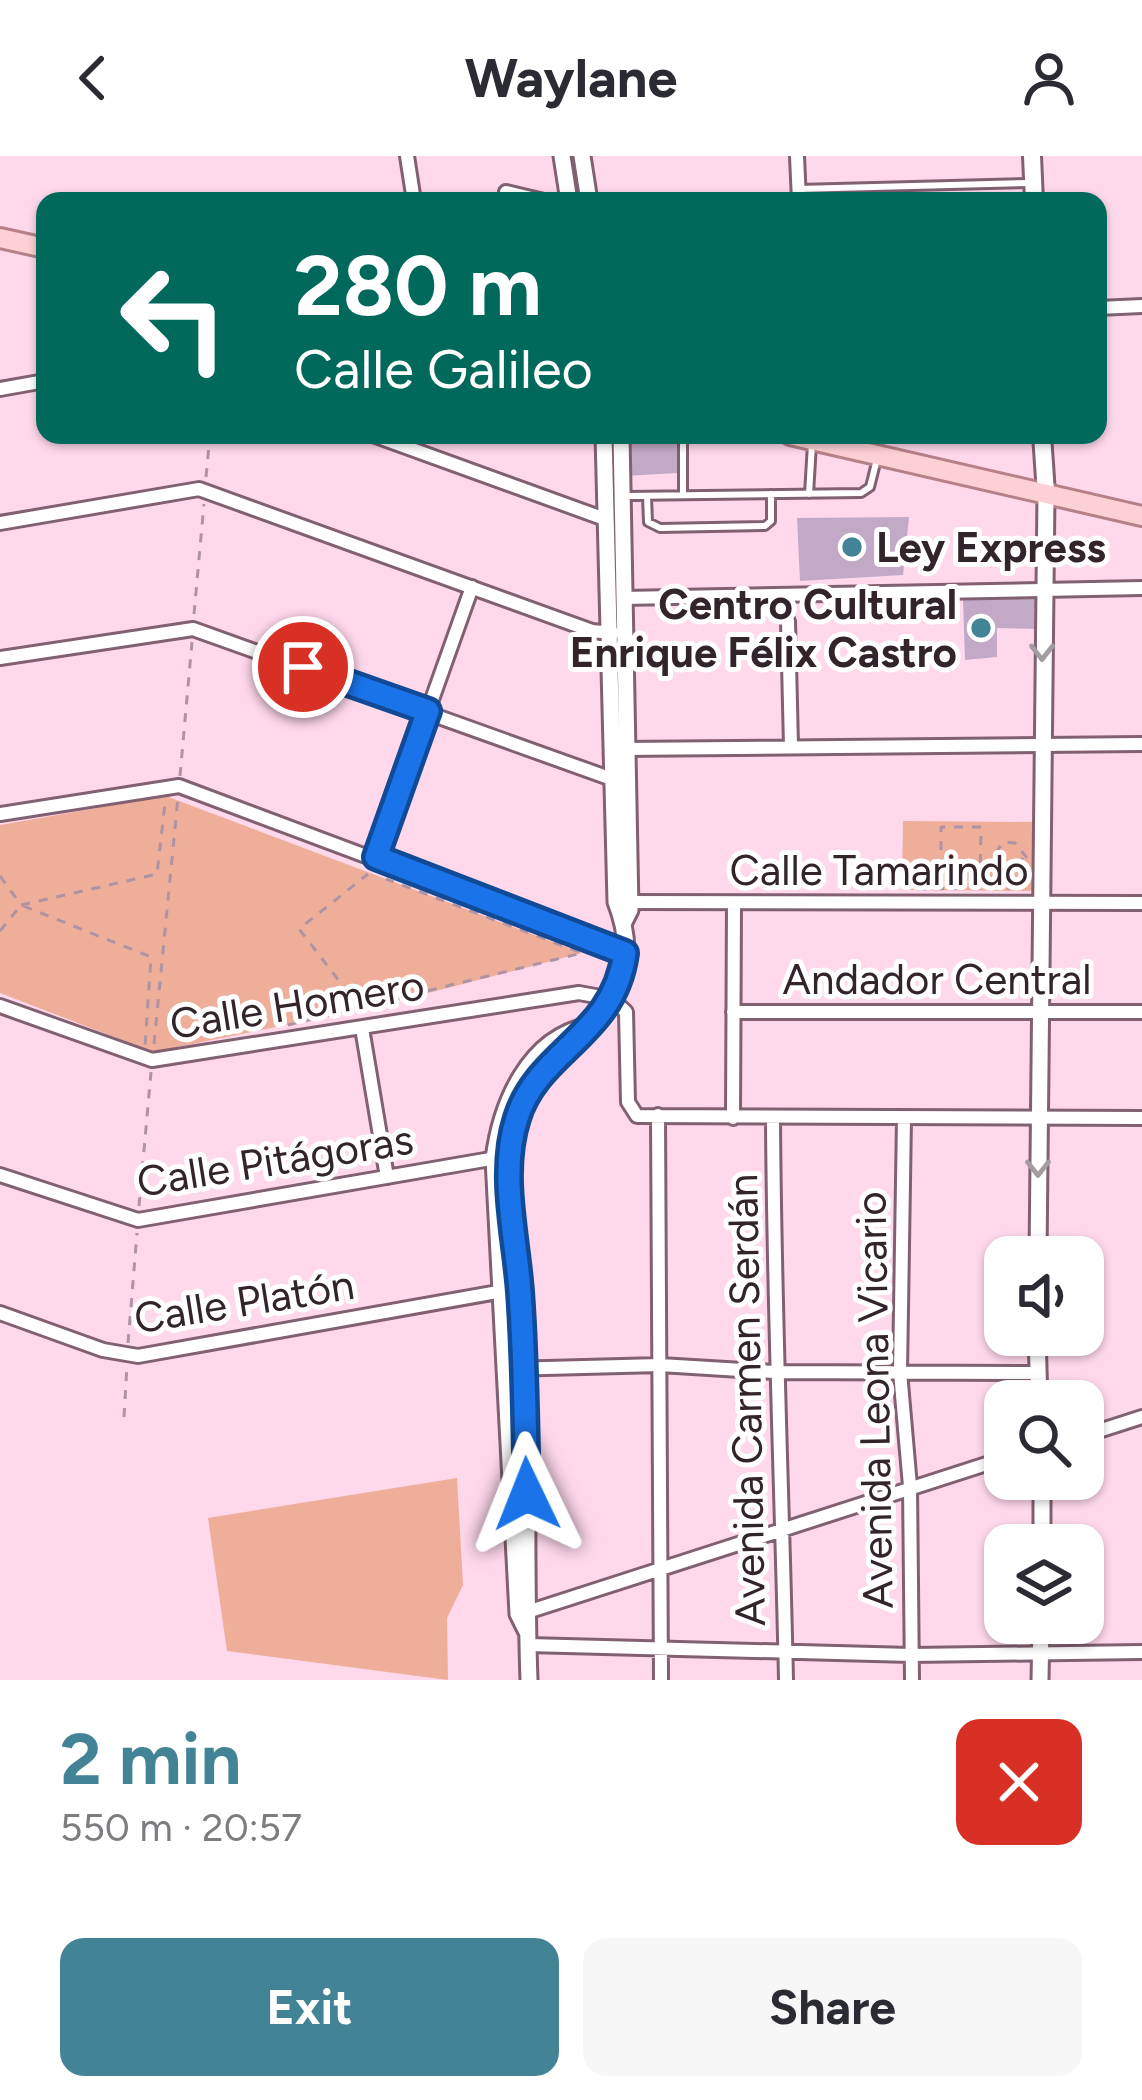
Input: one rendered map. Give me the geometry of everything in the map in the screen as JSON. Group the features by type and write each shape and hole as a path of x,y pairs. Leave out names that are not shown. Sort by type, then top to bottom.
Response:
{"main road":[{"path":"1032,156 1034,192"},
{"path":"0,238 36,246"},
{"path":"0,250 36,258"},
{"path":"828,444 1045,488"},
{"path":"875,444 1142,512"},
{"path":"1043,444 1045,488"}],"street":[{"path":"407,156 413,192"},
{"path":"562,156 568,192"},
{"path":"582,156 588,192"},
{"path":"797,156 798,192"},
{"path":"1107,308 1142,306"},
{"path":"0,389 36,383"},
{"path":"400,444 604,519"},
{"path":"605,444 623,598 616,633"},
{"path":"529,1680 501,1115 519,1078 550,1046 590,1026 612,999 625,953 616,633 604,519 620,444"},
{"path":"1038,1236 1036,859 1045,488"},
{"path":"0,523 205,490 472,587 616,633"},
{"path":"376,857 472,587"},
{"path":"623,598 1142,588"},
{"path":"788,621 791,746"},
{"path":"0,658 193,629 612,779"},
{"path":"619,749 1142,743"},
{"path":"619,749 612,779 623,902"},
{"path":"0,814 179,786 625,953"},
{"name":"Calle Tamarindo","path":"623,902 916,903 1037,896 1142,903"},
{"path":"733,1118 734,903"},
{"name":"Calle Homero","path":"0,1006 152,1060 558,995 612,999"},
{"path":"612,999 626,1012 630,1108 638,1116 1142,1118"},
{"name":"Andador Central","path":"733,1012 1142,1012"},
{"path":"362,1028 387,1177"},
{"path":"658,1114 661,1680"},
{"name":"Avenida Carmen Serdán","path":"773,1118 774,1372 785,1530 787,1680"},
{"name":"Avenida Leona Vicario","path":"904,1118 900,1372 910,1486 912,1680"},
{"name":"Calle Pitágoras","path":"0,1175 138,1220 502,1157"},
{"name":"Calle Platón","path":"0,1313 128,1356 511,1289"},
{"path":"1037,1356 1038,1380"},
{"path":"515,1368 660,1365 774,1372 1037,1373"},
{"path":"1104,1430 1142,1418"},
{"path":"525,1612 984,1464"},
{"path":"527,1639 786,1653 1142,1652"},
{"path":"1040,1680 1041,1644"}],"lane":[{"path":"683,444 683,495"},
{"path":"809,494 812,444"},
{"path":"612,496 865,492 878,456"},
{"path":"647,496 648,522 660,528 765,526 772,521 771,494"}],"path":[{"path":"0,876 21,905 151,956 145,1048 153,1052 209,444"},
{"path":"0,931 21,905 157,874 166,796 187,803"},
{"path":"941,888 940,827 981,827 980,888"},
{"path":"1004,842 1015,843 1023,858 1013,874 1006,874 999,873 994,855 1004,842"},
{"path":"1023,858 1036,859 1030,842"},
{"path":"269,1028 362,1010 582,953 349,865"},
{"path":"362,1010 299,929 370,872"},
{"path":"1004,888 1006,874"},
{"path":"916,903 917,887 1004,888 1037,896"},
{"path":"124,1417 152,1060"}],"shaded area":[{"path":"166,796 582,953 370,1008 153,1052 0,993 0,825"},
{"path":"903,821 1034,822 1038,891 902,890"},
{"path":"457,1478 463,1585 447,1618 448,1680 227,1651 208,1518"}],"building":[{"path":"624,444 678,444 678,473 624,476"},
{"name":"Ley Express","path":"909,517 903,575 800,581 797,518"},
{"name":"Centro Cultural Enrique Félix Castro","path":"1038,597 1037,629 997,628 997,657 965,660 963,599"}],"place":[{"name":"Ley Express","path":"852,547"},
{"name":"Centro Cultural Enrique Félix Castro","path":"981,628"}],"route":[{"path":"303,667 428,711 376,857 625,953 612,999 578,1043 543,1073 516,1119 511,1196 520,1288 527,1494"}]}
